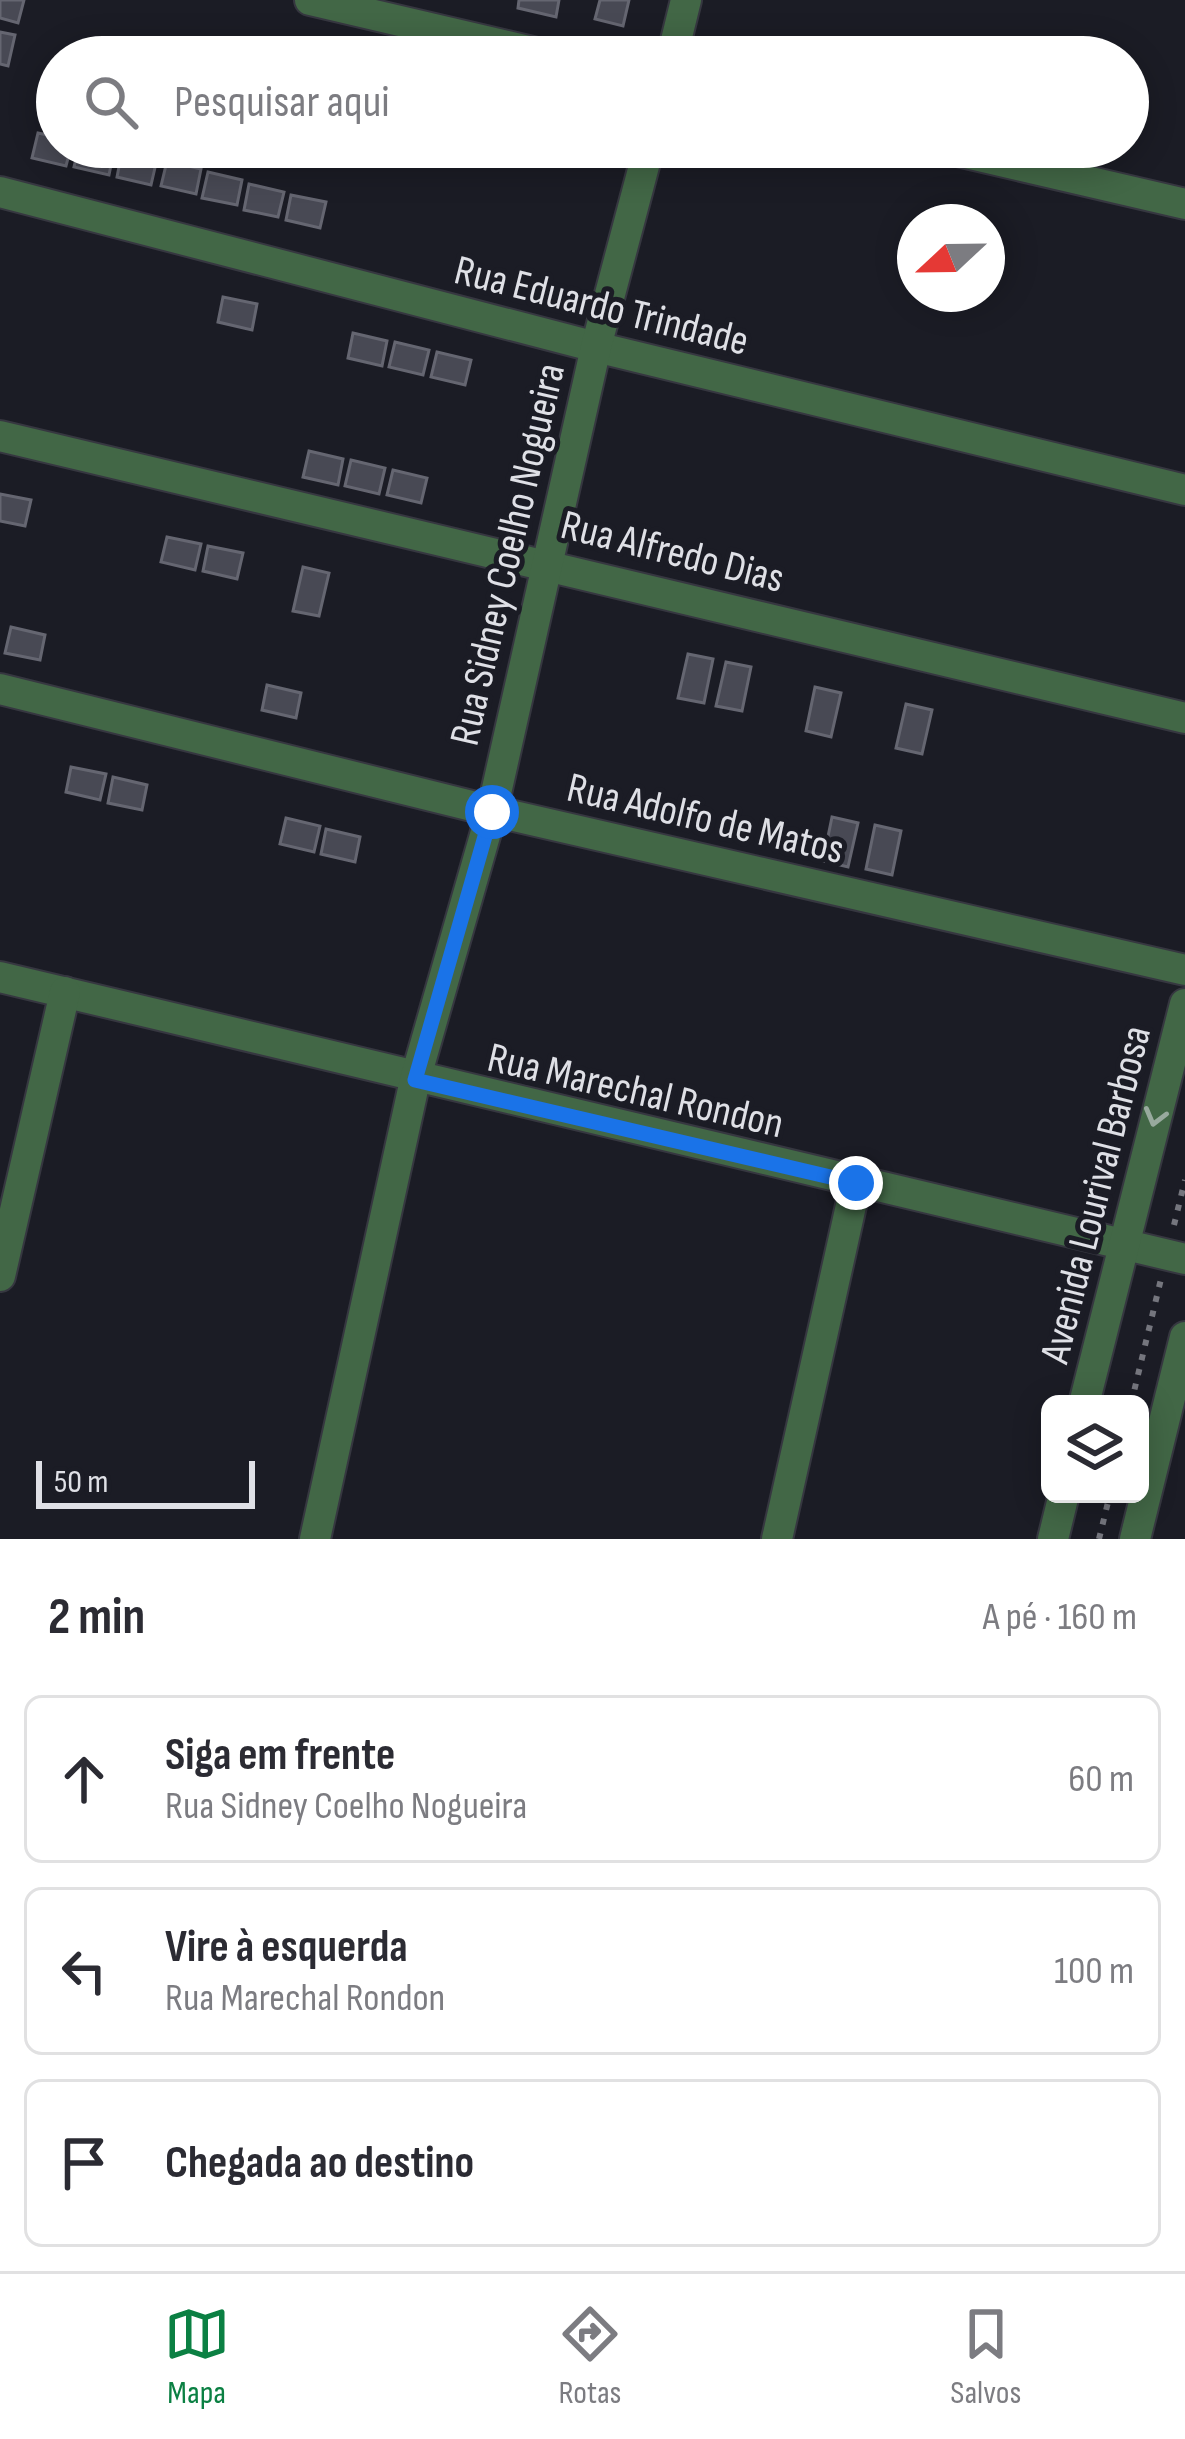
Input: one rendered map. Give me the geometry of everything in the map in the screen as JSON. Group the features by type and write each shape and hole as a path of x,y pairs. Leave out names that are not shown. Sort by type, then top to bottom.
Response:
{"street":[{"path":"310,0 464,36"},
{"path":"677,36 686,0"},
{"name":"Rua Sidney Coelho Nogueira","path":"315,1539 415,1080 492,812 596,347 643,168"},
{"path":"1030,168 1185,204"},
{"name":"Rua Eduardo Trindade","path":"0,192 596,347 1185,490"},
{"name":"Rua Alfredo Dias","path":"0,436 547,562 1185,718"},
{"name":"Rua Adolfo de Matos","path":"0,689 492,812 1185,970"},
{"name":"Rua Marechal Rondon","path":"0,977 415,1080 1176,1258"},
{"path":"0,1276 65,992"},
{"name":"Avenida Lourival Barbosa","path":"1086,1395 1185,1004"},
{"path":"777,1539 856,1183"},
{"path":"1135,1539 1185,1337"},
{"path":"1053,1539 1062,1503"}],"path":[{"path":"1134,1395 1176,1258 1185,1180"},
{"path":"1099,1539 1108,1503"}],"building":[{"path":"0,0 24,0 18,23 0,18"},
{"path":"519,0 559,0 556,17 518,8"},
{"path":"600,0 629,0 623,26 595,19"},
{"path":"0,32 15,35 8,66 0,64"},
{"path":"78,168 110,168 109,175"},
{"path":"119,168 155,168 151,185 117,177"},
{"path":"165,168 201,169 196,194 161,186"},
{"path":"208,172 242,180 237,205 202,198"},
{"path":"249,184 284,192 278,217 244,210"},
{"path":"291,195 326,202 320,228 286,220"},
{"path":"223,297 257,304 252,330 218,322"},
{"path":"353,333 387,341 382,366 348,358"},
{"path":"395,342 429,350 423,375 389,367"},
{"path":"437,352 471,360 465,385 431,377"},
{"path":"309,451 343,459 338,485 303,477"},
{"path":"351,460 385,468 379,494 345,486"},
{"path":"393,470 427,478 421,503 387,495"},
{"path":"0,494 31,500 25,526 0,521"},
{"path":"167,537 201,544 195,570 161,562"},
{"path":"208,546 243,553 237,579 203,571"},
{"path":"303,567 329,573 319,616 293,611"},
{"path":"11,627 45,635 40,660 5,653"},
{"path":"688,654 713,659 704,703 678,698"},
{"path":"726,662 751,667 742,711 716,706"},
{"path":"267,685 301,693 296,718 262,710"},
{"path":"815,687 841,693 831,737 806,731"},
{"path":"906,704 932,710 922,754 896,748"},
{"path":"71,767 106,774 100,800 66,792"},
{"path":"113,777 147,785 142,810 108,803"},
{"path":"832,817 858,823 848,867 823,861"},
{"path":"286,818 320,826 314,852 280,844"},
{"path":"875,825 901,831 892,875 866,869"},
{"path":"326,829 360,837 355,862 321,854"}],"route":[{"path":"492,812 415,1080 856,1183"}]}
